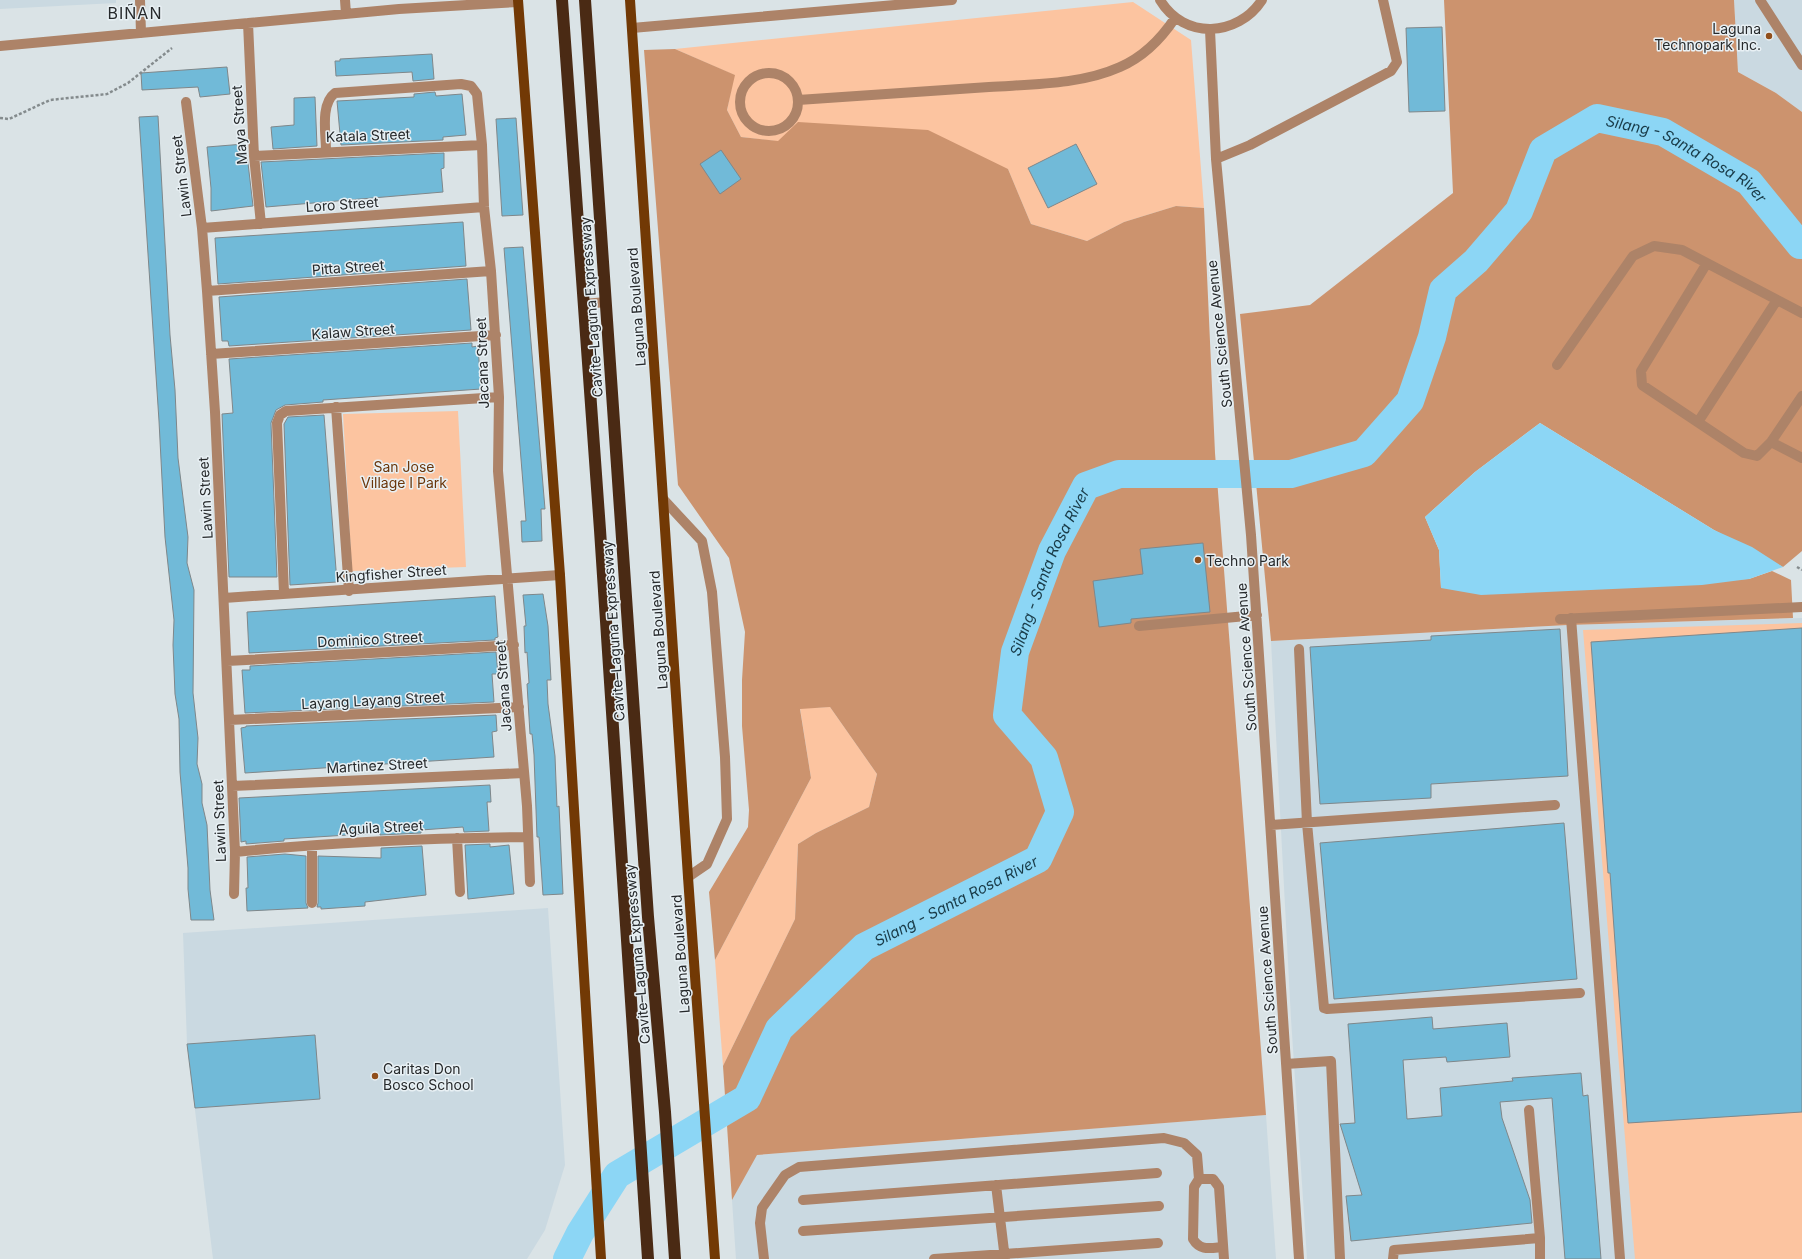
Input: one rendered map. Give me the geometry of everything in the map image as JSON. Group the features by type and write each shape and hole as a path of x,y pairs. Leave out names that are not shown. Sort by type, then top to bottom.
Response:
{"highway":[{"name":"Cavite–Laguna Expressway","path":"562,0 584,304 648,1259"},
{"name":"Cavite–Laguna Expressway","path":"585,0 647,909 665,1112 675,1259"}],"main road":[{"name":"Laguna Boulevard","path":"630,0 688,877 709,1157 715,1259"},
{"path":"518,1 560,575 593,1145 602,1259"}],"street":[{"path":"140,0 141,33"},
{"path":"346,0 346,14"},
{"path":"632,28 952,0"},
{"path":"1160,0 1175,18 1192,26 1210,30 1227,28 1244,20 1262,0"},
{"path":"1216,159 1250,145 1391,71 1397,62 1383,0"},
{"path":"1760,0 1802,65"},
{"path":"0,46 346,14 398,5 518,1"},
{"path":"798,100 1042,83 1087,77 1120,68 1135,60 1158,40 1175,18"},
{"name":"Maya Street","path":"248,23 254,156 261,224"},
{"name":"South Science Avenue","path":"1210,30 1216,159 1243,438 1257,615 1299,1259"},
{"path":"766,73 774,73 788,80 797,92 798,100 794,117 789,124 773,131 756,128 746,119 740,108 740,99 746,84 751,79 766,73"},
{"name":"Jacana Street","path":"326,151 326,104 330,97 335,93 461,84 471,86 477,94 482,145 484,207 496,336 498,471 527,806 530,882"},
{"name":"Lawin Street","path":"186,102 202,228 211,354 236,852 234,894"},
{"name":"Katala Street","path":"254,156 326,151 482,145"},
{"name":"Loro Street","path":"202,228 484,207"},
{"path":"1557,365 1633,256 1654,246 1682,250 1802,313"},
{"path":"1707,263 1641,371 1642,385 1744,453 1757,456 1771,442 1802,396"},
{"name":"Pitta Street","path":"207,291 491,271"},
{"path":"1698,422 1777,300"},
{"path":"584,304 606,302"},
{"name":"Kalaw Street","path":"211,354 496,336"},
{"path":"284,593 277,423 280,415 286,411 498,397"},
{"path":"336,407 349,591"},
{"path":"1771,442 1802,458"},
{"path":"663,499 702,541 712,592 725,757 727,819 707,864 688,877"},
{"name":"Kingfisher Street","path":"224,598 284,593 349,591 560,575"},
{"path":"1620,1259 1566,619 1802,607"},
{"path":"1139,626 1257,615"},
{"name":"Dominico Street","path":"227,661 514,645"},
{"path":"1299,649 1307,823 1324,1008 1580,993"},
{"name":"Layang Layang Street","path":"229,720 519,708"},
{"name":"Martinez Street","path":"232,786 524,773"},
{"path":"1271,825 1555,804"},
{"name":"Aguila Street","path":"236,852 457,838 528,837"},
{"path":"457,838 460,892"},
{"path":"312,846 312,903"},
{"path":"1286,1064 1331,1062 1340,1259"},
{"path":"1529,1110 1540,1238 1540,1259"},
{"path":"764,1259 760,1223 762,1208 785,1175 799,1167 1164,1138 1184,1143 1197,1155 1199,1179 1194,1187 1193,1239 1197,1245 1202,1248 1223,1247"},
{"path":"803,1200 1157,1173"},
{"path":"1199,1179 1213,1179 1220,1187 1224,1259"},
{"path":"996,1185 1004,1257"},
{"path":"803,1231 1159,1206"},
{"path":"1393,1259 1394,1250 1540,1238"},
{"path":"934,1259 1004,1257 1158,1244"}],"path":[{"path":"0,118 9,119 50,100 106,94 128,83 172,48"},
{"path":"1797,567 1802,570"}],"shaded area":[{"path":"0,0 116,0 116,3 0,9"},
{"path":"1444,0 1734,0 1738,72 1776,93 1802,112 1802,551 1783,567 1714,530 1540,423 1475,472 1425,517 1439,550 1441,588 1749,579 1772,571 1791,580 1793,618 1568,625 1271,641 1240,314 1310,305 1453,193"},
{"name":"Laguna Technopark Inc.","path":"1734,0 1802,0 1802,112 1776,93 1738,72"},
{"path":"675,49 735,75 727,110 741,137 778,141 798,122 928,130 1008,169 1031,224 1087,241 1124,222 1176,206 1204,208 1215,453 1266,1115 757,1155 732,1200 723,1066 795,919 798,844 816,833 869,807 877,774 830,707 800,709 811,778 715,960 709,892 748,827 749,810 742,726 742,680 745,632 729,558 678,485 644,50"},
{"path":"1802,618 1802,1259 1307,1259 1291,1019 1271,641 1568,625"},
{"name":"Caritas Don Bosco School","path":"548,908 565,1165 545,1230 527,1259 213,1259 187,1044 183,933"},
{"path":"1266,1115 1276,1259 736,1259 732,1200 756,1155"}],"green space":[{"path":"1133,2 1191,40 1204,208 1176,206 1124,222 1087,241 1031,224 1008,169 741,137 727,110 734,75 675,49"},
{"name":"San Jose Village I Park","path":"458,411 466,567 352,571 343,414"},
{"path":"1802,623 1802,1259 1635,1259 1583,630"},
{"path":"830,707 877,774 869,807 816,833 798,844 795,919 723,1066 715,960 811,778 800,708"}],"water":[{"path":"1540,423 1714,530 1752,547 1783,567 1749,579 1702,585 1481,595 1441,588 1439,550 1425,517 1475,472"}],"building":[{"path":"1442,27 1445,111 1409,112 1406,28"},
{"path":"432,54 434,79 413,81 412,72 336,76 335,61 340,61 340,59"},
{"path":"227,67 230,94 200,97 198,87 142,90 141,73"},
{"path":"435,92 436,96 462,94 466,135 443,137 443,140 341,145 337,101 414,97 414,94"},
{"path":"315,97 317,146 273,149 271,127 294,125 294,98"},
{"path":"158,116 178,458 188,537 187,563 194,590 193,693 198,738 197,764 202,784 202,803 207,825 210,890 214,920 191,920 188,889 188,868 180,772 179,719 175,694 173,645 174,620 165,537 139,117"},
{"path":"516,118 523,215 502,216 496,119"},
{"path":"244,144 248,163 253,206 211,211 211,188 207,147"},
{"path":"1076,144 1097,184 1048,208 1028,168"},
{"path":"721,150 741,179 720,194 700,164"},
{"path":"444,153 444,168 441,169 443,192 266,207 261,162"},
{"path":"463,222 466,266 218,284 215,238"},
{"path":"523,247 545,509 541,509 542,541 522,542 521,521 526,521 504,248"},
{"path":"467,279 471,330 229,346 228,341 222,341 219,297"},
{"path":"472,343 472,347 478,346 481,389 323,400 323,402 285,405 276,410 271,423 277,577 229,577 222,414 233,413 229,359"},
{"path":"324,415 337,582 290,585 284,424 288,417"},
{"path":"1203,543 1210,612 1131,619 1131,623 1099,627 1093,581 1143,574 1140,549"},
{"path":"543,594 548,626 551,680 547,680 548,704 555,756 557,807 559,806 563,894 543,895 539,837 537,837 534,755 532,734 530,734 527,684 529,683 527,652 525,653 524,626 526,626 523,595"},
{"path":"495,596 498,637 495,638 495,640 249,653 247,612"},
{"path":"1802,628 1802,1112 1628,1123 1610,873 1608,873 1591,642"},
{"path":"1560,629 1568,776 1431,784 1431,798 1320,804 1310,647 1431,640 1431,636"},
{"path":"496,652 498,674 492,674 494,702 245,713 242,670 250,670 250,666"},
{"path":"496,715 497,731 492,732 494,757 245,773 241,728 246,726"},
{"path":"490,785 491,802 487,802 489,831 464,832 463,827 421,830 421,833 380,835 380,833 284,839 284,841 246,844 246,841 241,842 239,798"},
{"path":"1564,823 1577,979 1334,999 1320,843"},
{"path":"490,844 490,847 509,845 514,894 468,899 465,845"},
{"path":"422,846 426,895 365,902 365,906 321,909 321,907 317,907 318,856 381,858 381,848"},
{"path":"285,854 306,856 306,903 308,908 247,911 247,857"},
{"path":"1432,1017 1433,1029 1507,1023 1510,1057 1447,1062 1446,1057 1403,1060 1407,1119 1442,1116 1440,1088 1513,1081 1512,1078 1581,1073 1583,1096 1588,1095 1601,1259 1565,1259 1552,1098 1500,1102 1502,1118 1530,1200 1532,1223 1351,1241 1346,1196 1362,1195 1340,1124 1355,1123 1348,1024"},
{"path":"315,1035 320,1099 195,1108 187,1044"}],"waterway":[{"name":"Silang - Santa Rosa River","path":"567,1259 580,1233 617,1175 747,1098 779,1029 864,947 1038,859 1060,812 1044,758 1007,715 1015,652 1052,551 1086,486 1119,474 1291,474 1364,453 1410,401 1432,337 1443,290 1476,261 1519,211 1543,150 1597,118 1663,132 1749,182 1800,245 1802,245"}],"place":[{"name":"Laguna Technopark Inc.","path":"1769,36"},
{"name":"Techno Park","path":"1198,560"},
{"name":"Caritas Don Bosco School","path":"375,1076"}],"district":[{"name":"BIÑAN","path":"135,13"}]}
